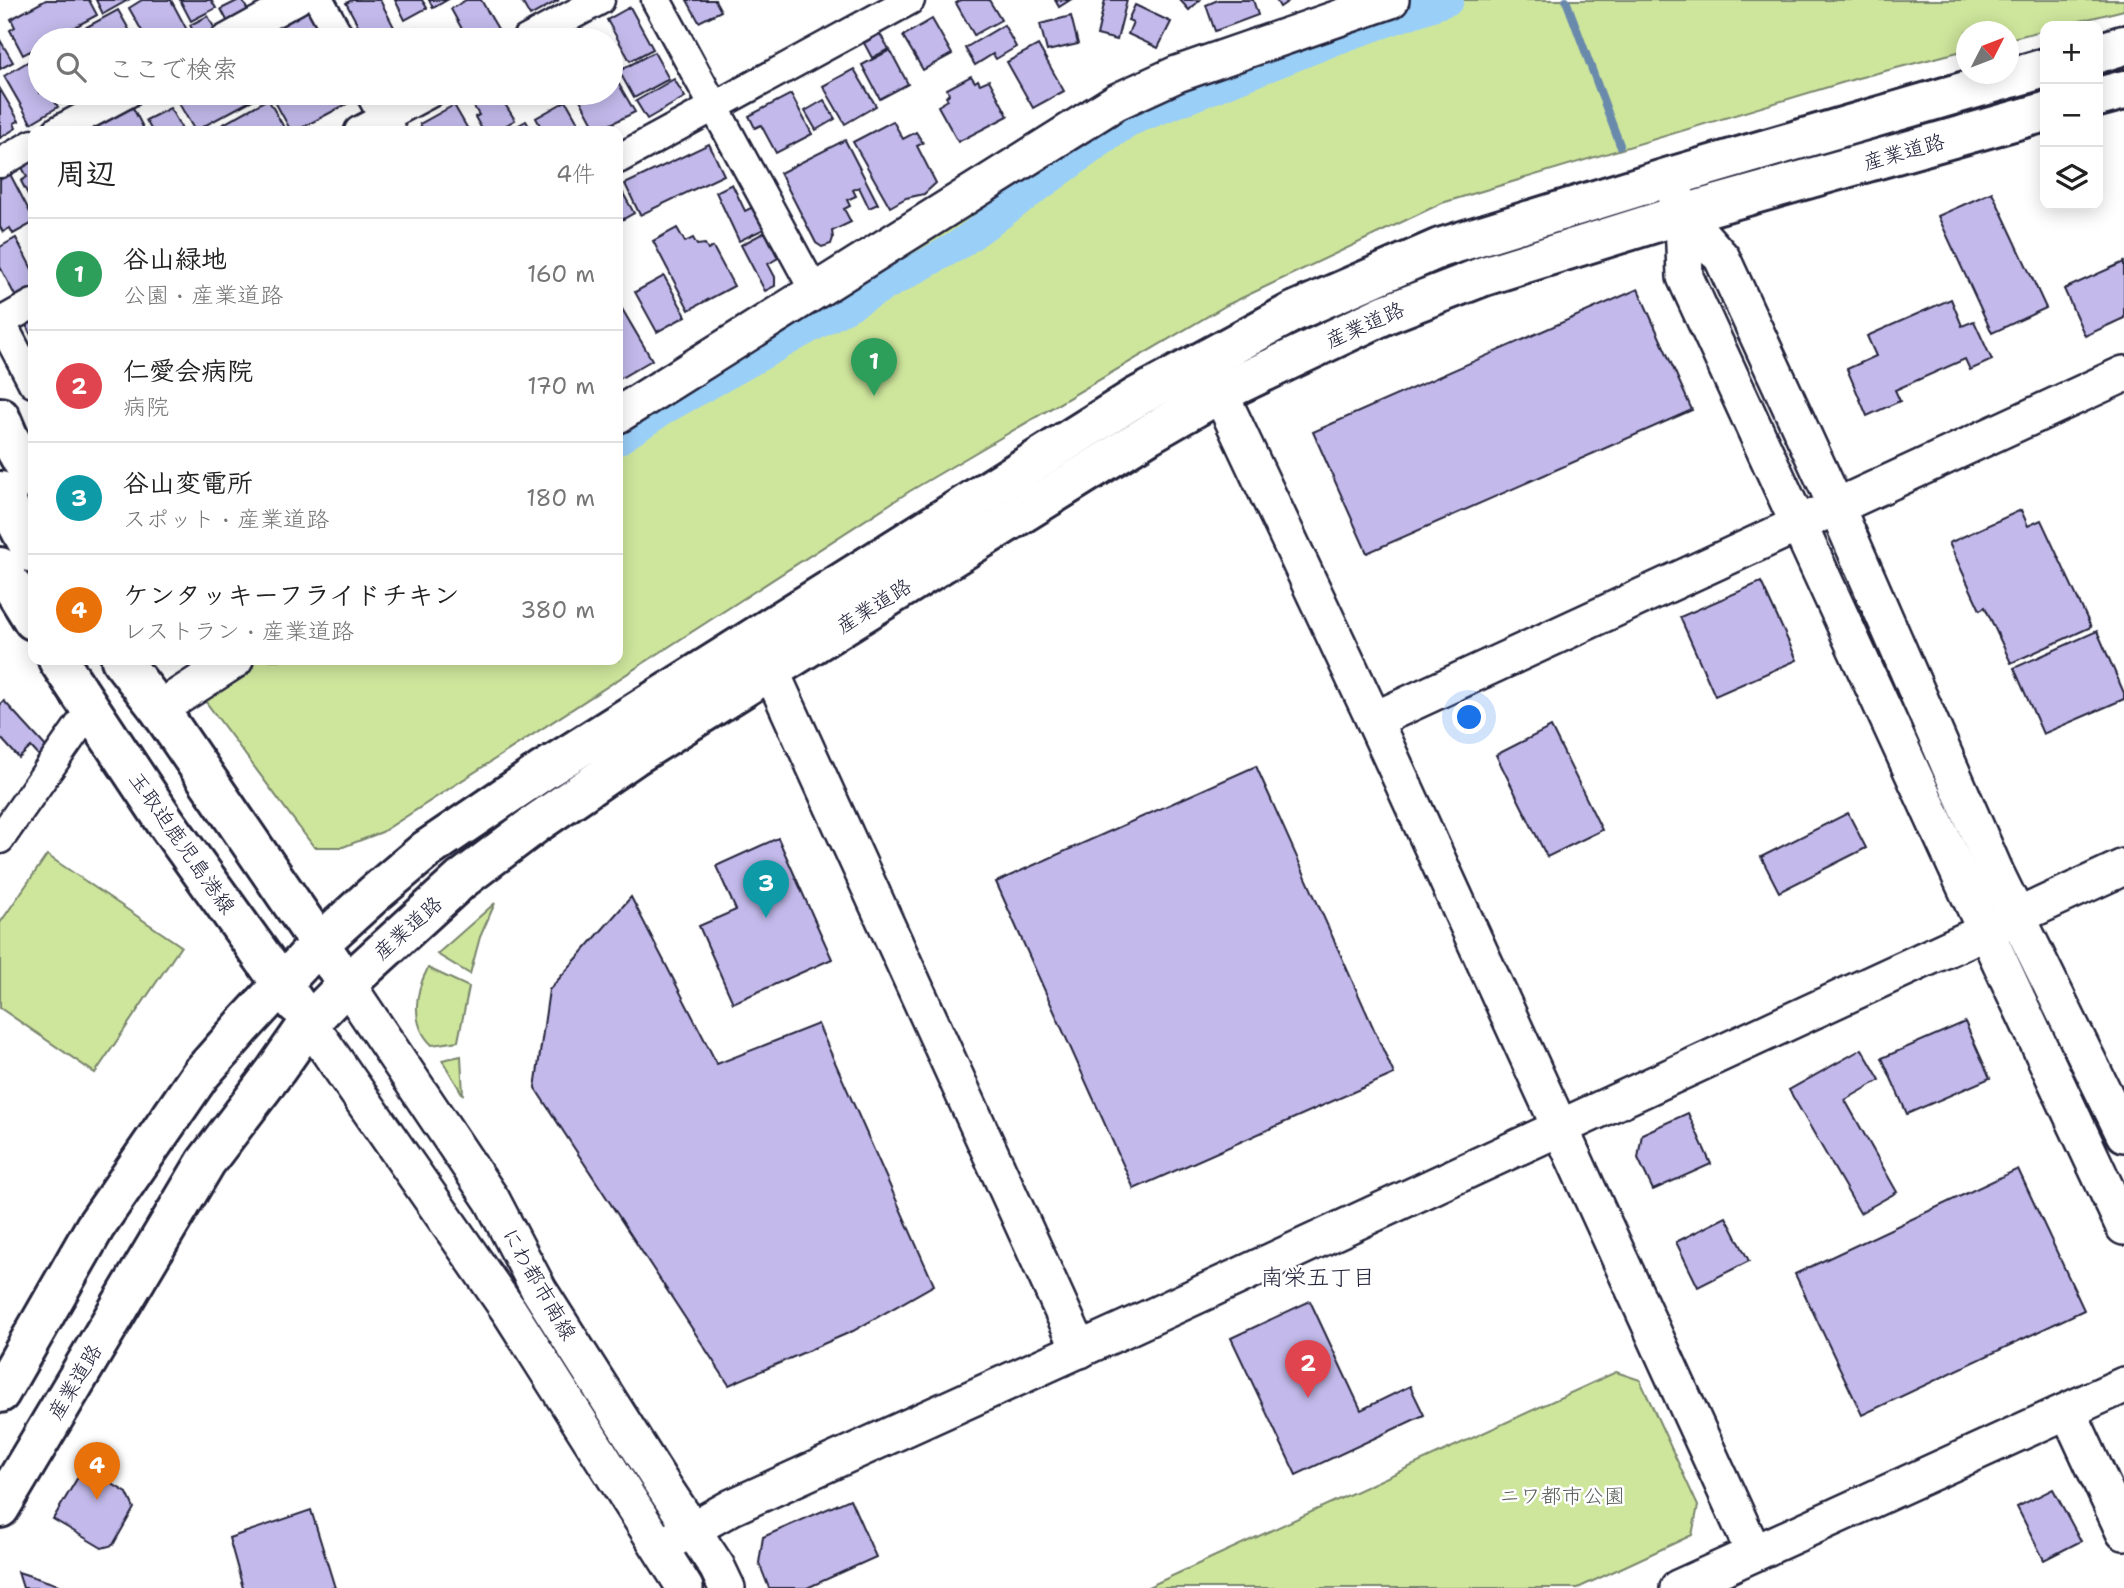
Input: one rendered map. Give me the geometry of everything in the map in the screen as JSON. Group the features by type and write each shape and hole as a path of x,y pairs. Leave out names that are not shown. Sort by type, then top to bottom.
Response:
{"main road":[{"path":"2103,51 2124,45"},
{"name":"産業道路","path":"0,1393 95,1227 200,1075 281,982 319,944 426,850 544,770 1135,398 1293,312 1440,248 1670,177 2040,69"},
{"path":"2103,96 2124,90"},
{"name":"産業道路","path":"0,1508 206,1163 309,1023 346,984 461,880 538,822 634,757 1137,441 1220,393 1386,314 1484,276 1683,214 2040,113"},
{"path":"0,417 28,471"},
{"path":"0,491 28,544"},
{"path":"0,567 28,612"},
{"path":"0,611 28,642"},
{"path":"49,665 90,710"},
{"name":"玉取迫鹿児島港線","path":"61,665 164,821 309,1023"},
{"path":"125,665 159,709 346,984"}],"street":[{"path":"246,28 297,0"},
{"path":"319,0 334,28"},
{"path":"548,28 600,0"},
{"path":"656,0 814,290"},
{"path":"623,156 910,0"},
{"path":"623,412 1116,102 1177,74 1391,0"},
{"path":"66,126 106,105"},
{"path":"376,105 387,125 414,105"},
{"path":"0,163 28,148"},
{"path":"1670,177 1683,214 1685,278 2124,1227"},
{"path":"1683,214 1722,258 1836,506 2016,916 2124,1134"},
{"path":"28,307 0,321 28,374"},
{"path":"1374,720 2124,374"},
{"path":"1220,393 1374,720 1754,1553"},
{"path":"159,709 227,665"},
{"path":"771,671 1080,1350"},
{"path":"0,839 90,710"},
{"path":"660,1547 732,1507 1080,1350 2124,867"},
{"name":"にわ都市南線","path":"346,984 492,1200 539,1290 717,1567 727,1588"},
{"name":"にわ都市南線","path":"309,1023 510,1312 685,1588"},
{"path":"1678,1588 2124,1385"},
{"path":"2068,1411 2124,1532"}],"green space":[{"path":"1431,0 2124,0 2124,10 2080,21 2040,21 2040,31 2019,36 2019,21 1956,21 1956,53 1858,78 1442,203 1227,305 910,491 382,832 343,847 314,847 200,694 247,665 623,665 623,429 1126,116 1337,32"},
{"path":"47,855 181,946 95,1073 0,1008 0,923"},
{"path":"495,903 480,937 470,974 437,954"},
{"path":"428,968 469,987 458,1041 432,1045 420,1027 418,997"},
{"path":"461,1056 463,1095 442,1060"},
{"name":"ニワ都市公園","path":"1616,1372 1640,1380 1698,1506 1692,1535 1578,1588 1146,1588"}],"building":[{"path":"46,0 89,0 97,15 73,28 28,28 28,52 23,55 10,30 15,27 11,19"},
{"path":"96,0 128,0 103,14"},
{"path":"142,0 171,0 186,28 140,28 129,8"},
{"path":"180,0 211,0 216,8 191,21"},
{"path":"242,0 251,16 231,28 221,9"},
{"path":"352,0 380,0 394,28 360,28 346,3"},
{"path":"395,0 422,0 427,8 405,20"},
{"path":"429,0 447,0 433,8"},
{"path":"466,0 481,0 497,28 461,28 451,9"},
{"path":"521,0 559,0 530,16"},
{"path":"687,0 715,0 721,11 699,22"},
{"path":"961,0 989,0 1001,20 974,35 956,3"},
{"path":"1055,0 1070,0 1059,7"},
{"path":"1105,0 1127,0 1117,40 1097,35"},
{"path":"1180,0 1200,0 1189,10"},
{"path":"1218,0 1253,0 1258,15 1215,31 1206,5"},
{"path":"1276,0 1290,0 1280,7"},
{"path":"1135,5 1171,22 1158,48 1128,34 1133,22 1128,20"},
{"path":"630,7 653,49 630,61 623,49 623,28 611,28 607,20"},
{"path":"303,8 308,11 318,28 275,28 273,25"},
{"path":"118,10 128,28 85,28"},
{"path":"208,16 214,28 192,28 190,25"},
{"path":"1071,16 1078,44 1047,51 1040,24"},
{"path":"932,19 952,54 923,70 903,36"},
{"path":"1004,25 1016,47 996,59 993,54 975,65 965,48"},
{"path":"880,34 889,49 872,58 864,43"},
{"path":"0,40 13,62 0,69"},
{"path":"1038,45 1064,91 1033,108 1007,62"},
{"path":"890,50 908,84 880,99 862,65"},
{"path":"654,52 669,79 634,98 623,78 623,69"},
{"path":"28,62 28,105 58,107 31,123 4,76"},
{"path":"854,69 876,106 845,124 823,86"},
{"path":"971,76 980,84 989,80 1008,116 958,142 938,106 948,100 947,89"},
{"path":"674,79 685,97 647,119 636,101"},
{"path":"0,89 19,121 14,123 16,128 0,138"},
{"path":"623,91 635,112 607,126 594,126 583,105 623,105"},
{"path":"791,94 812,134 776,153 761,125 755,128 749,116"},
{"path":"824,100 835,119 816,130 805,111"},
{"path":"132,105 142,126 95,126 94,124"},
{"path":"180,105 243,105 204,126 192,126"},
{"path":"257,105 271,105 283,126 220,126"},
{"path":"277,105 345,105 305,126 288,126"},
{"path":"454,105 466,126 421,126 420,124"},
{"path":"473,105 506,105 515,120 505,126 480,126 475,117 479,115"},
{"path":"559,105 568,105 580,126 540,126 536,118"},
{"path":"170,108 180,126 149,126 146,120"},
{"path":"893,121 903,139 916,132 923,143 917,146 936,183 924,194 906,198 890,207 853,142"},
{"path":"845,140 878,204 869,208 859,187 853,190 856,196 847,200 850,206 844,209 851,222 832,231 831,244 822,247 816,243 780,173"},
{"path":"709,144 724,175 640,215 625,184"},
{"path":"28,164 28,194 21,181 27,177 22,167"},
{"path":"10,174 28,208 28,226 13,234 10,228 3,232 0,227 0,180"},
{"path":"732,184 745,211 753,207 764,229 739,241 716,192"},
{"path":"1992,192 2046,308 1992,333 1938,216"},
{"path":"623,193 634,213 623,219"},
{"path":"677,228 685,242 693,238 697,245 705,244 708,250 713,247 734,286 689,310 653,241"},
{"path":"765,232 778,258 768,264 775,277 775,286 765,291 741,245"},
{"path":"16,238 28,261 28,298 19,303 0,267 0,247"},
{"path":"2124,262 2124,318 2085,336 2064,289"},
{"path":"664,276 686,316 657,332 635,292"},
{"path":"1638,289 1692,410 1367,553 1313,432"},
{"path":"1951,299 1962,326 1974,321 1992,360 1970,370 1965,359 1895,390 1900,401 1867,416 1847,369 1876,356 1867,336"},
{"path":"623,311 652,360 623,377"},
{"path":"2021,510 2028,526 2041,520 2091,627 2011,663 1985,607 1980,610 1949,543"},
{"path":"1761,582 1797,660 1715,696 1680,617"},
{"path":"2097,631 2124,693 2124,699 2043,734 2014,668"},
{"path":"4,701 48,749 40,757 31,747 19,758 0,737 0,705"},
{"path":"1551,727 1602,830 1547,857 1496,755"},
{"path":"1256,766 1394,1074 1134,1189 996,882"},
{"path":"1848,813 1866,848 1779,892 1761,857"},
{"path":"778,838 832,959 733,1003 699,926 736,910 716,866"},
{"path":"631,897 717,1064 818,1024 934,1285 853,1331 729,1385 535,1088 549,990"},
{"path":"1965,1022 1990,1078 1907,1114 1882,1058"},
{"path":"1862,1049 1880,1080 1845,1100 1897,1192 1860,1213 1789,1090"},
{"path":"1688,1113 1711,1164 1653,1190 1638,1158 1642,1134"},
{"path":"2018,1169 2084,1310 1862,1415 1795,1274"},
{"path":"1726,1217 1749,1261 1698,1287 1676,1242"},
{"path":"1310,1301 1361,1410 1410,1386 1424,1415 1296,1475 1231,1338"},
{"path":"84,1467 127,1493 134,1508 113,1545 102,1548 53,1519"},
{"path":"2053,1489 2081,1541 2044,1560 2017,1507"},
{"path":"850,1499 876,1557 807,1588 769,1588 759,1563 763,1537"},
{"path":"311,1510 335,1588 243,1588 229,1538"},
{"path":"18,1572 68,1588 23,1588"}],"waterway":[{"path":"623,437 665,409 957,246 1128,122 1338,39 1449,0"},
{"path":"1566,0 1620,145"}],"place":[{"name":"谷山緑地","path":"874,396"},
{"name":"谷山変電所","path":"766,918"},
{"name":"仁愛会病院","path":"1308,1398"},
{"name":"ケンタッキーフライドチキン","path":"97,1500"}],"district":[{"name":"南栄五丁目","path":"1318,1277"}]}
